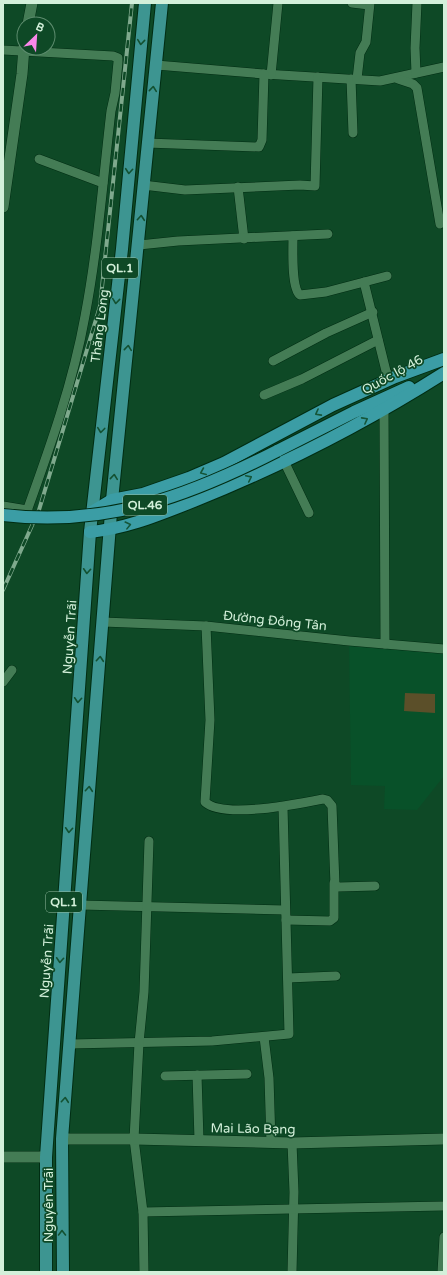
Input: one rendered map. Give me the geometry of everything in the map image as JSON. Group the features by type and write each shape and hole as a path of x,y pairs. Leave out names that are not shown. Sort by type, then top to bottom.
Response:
{"highway":[{"path":"92,512 112,500 143,494 189,478 224,463 333,405 390,379 444,360"},
{"name":"Quốc lộ 46","path":"280,456 444,360"},
{"path":"90,532 111,530 139,523 237,484 280,456 384,410 444,372"},
{"name":"Quốc lộ 46","path":"354,412 444,372"},
{"name":"QL.46","path":"3,515 52,518 88,516 117,512 157,502 280,456"}],"main road":[{"name":"Thăng Long","path":"90,532 116,302 145,3"},
{"name":"QL.1","path":"62,1139 111,530 112,500 139,245 143,185 162,3"},
{"path":"132,142 147,143"},
{"name":"Nguyễn Trãi","path":"46,1272 46,1157 90,532"},
{"path":"46,1157 62,1139"},
{"name":"Nguyên Trãi","path":"62,1139 63,1272"}],"street":[{"path":"30,16 32,3"},
{"path":"147,143 259,147 262,140 267,75 278,3"},
{"path":"352,3 370,4 366,42 360,53 354,79 353,133"},
{"path":"416,73 415,48 417,3"},
{"path":"3,50 16,49"},
{"path":"3,507 27,510 56,430 78,351 91,286 111,111 115,93 118,62 116,57 56,52"},
{"path":"3,207 23,56"},
{"path":"156,65 267,75 380,81 444,67"},
{"path":"143,185 185,190 317,185 318,77"},
{"path":"392,78 404,79 417,88 440,224"},
{"path":"39,159 103,183"},
{"path":"238,187 244,239"},
{"path":"139,245 178,241 328,234"},
{"path":"292,236 296,291 300,295 326,292 387,276"},
{"path":"364,282 373,312 378,340 390,379"},
{"path":"273,361 326,333 373,312"},
{"path":"264,395 302,379 378,340"},
{"path":"384,410 385,644"},
{"path":"280,456 310,513"},
{"name":"Đường Đồng Tân","path":"103,622 206,626 385,644 444,648"},
{"path":"206,626 210,720 205,802 210,807 247,809 284,806 323,799 330,802 332,806 334,918 330,921 286,920"},
{"path":"3,682 12,670"},
{"path":"70,1044 139,1043 264,1037 287,1035 290,1032 285,910 284,806"},
{"path":"144,1272 143,1212 134,1139 139,1043 144,992 149,841"},
{"path":"334,883 339,887 376,886"},
{"path":"80,905 285,910"},
{"path":"288,978 336,976"},
{"path":"264,1037 269,1078 271,1142"},
{"path":"165,1076 247,1074"},
{"path":"197,1075 199,1140"},
{"name":"Mai Lão Bạng","path":"62,1139 199,1140 292,1143 444,1139"},
{"path":"292,1143 294,1192 292,1272"},
{"path":"3,1157 46,1157"},
{"path":"143,1212 444,1206"},
{"path":"442,1272 444,1237"}],"shaded area":[{"path":"349,641 444,649 444,776 417,810 384,809 385,786 351,785"},
{"path":"405,693 435,694 435,713 404,711"}],"railway":[{"path":"3,590 39,510 100,306 132,3"}]}
